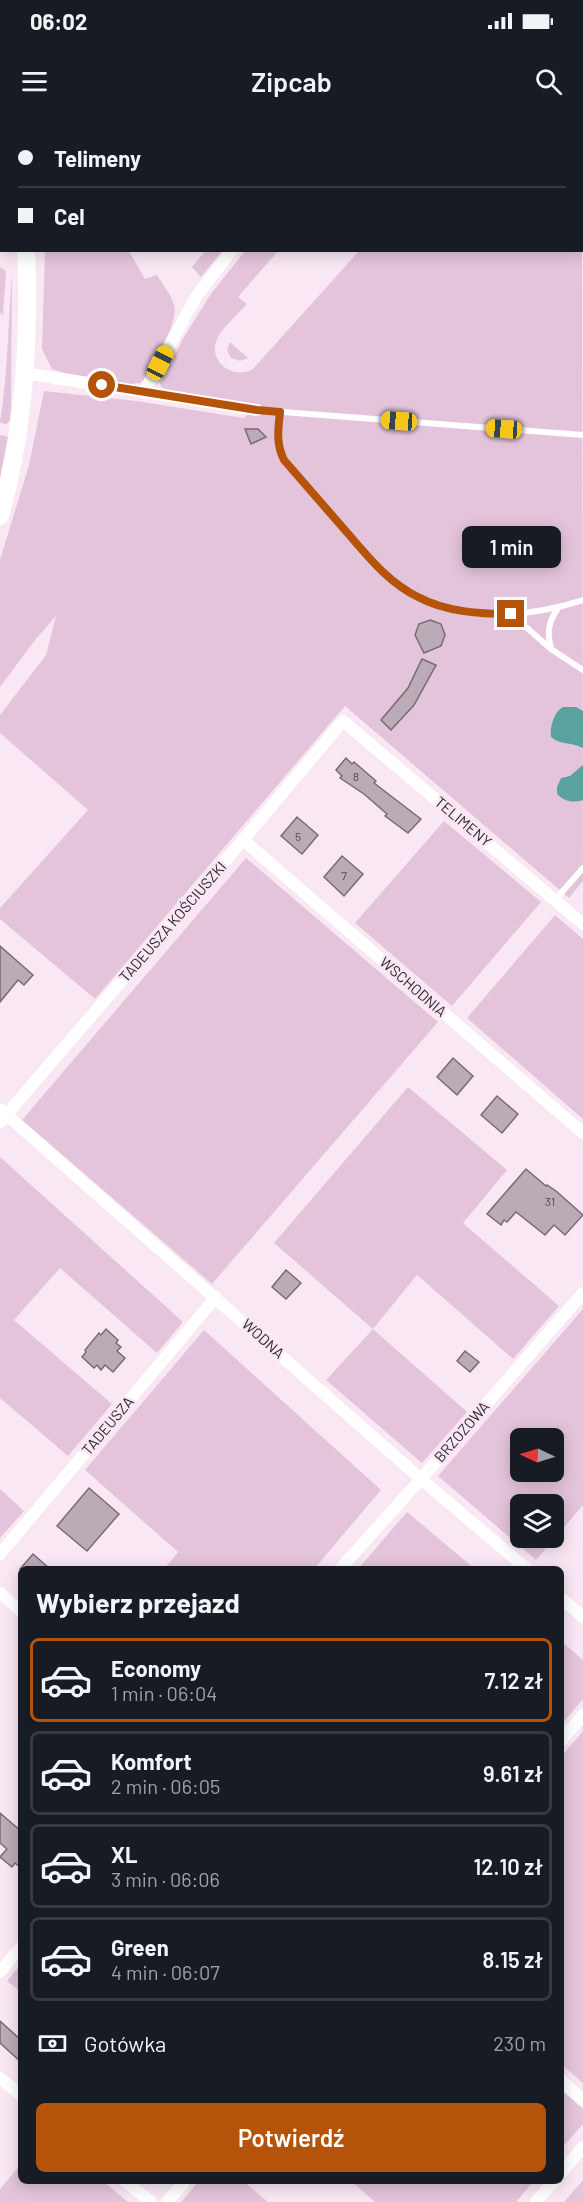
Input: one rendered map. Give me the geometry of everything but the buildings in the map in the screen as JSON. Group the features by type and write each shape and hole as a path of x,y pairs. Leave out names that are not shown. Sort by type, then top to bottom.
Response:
{"main road":[{"path":"0,516 17,434 24,372 28,291 26,252"}],"street":[{"path":"144,392 189,308 231,252"},
{"path":"24,372 257,410"},
{"name":"TADEUSZA KOŚCIUSZKI","path":"2,1115 243,840 343,721"},
{"name":"TELIMENY","path":"343,721 583,924"},
{"name":"WSCHODNIA","path":"243,840 583,1133"},
{"name":"WODNA","path":"2,1115 216,1297 421,1479 523,1566"},
{"name":"BRZOZOWA","path":"343,1566 583,1293"},
{"name":"TADEUSZA","path":"0,1554 216,1297"},
{"path":"0,1593 18,1608"},
{"path":"564,1601 583,1617"},
{"path":"564,1737 583,1715"},
{"path":"0,1972 18,1951"},
{"path":"0,2078 18,2093"},
{"path":"564,2083 583,2100"},
{"path":"564,2169 583,2147"},
{"path":"129,2184 151,2202"},
{"path":"167,2202 182,2184"},
{"path":"536,2202 551,2184"}],"lane":[{"path":"257,410 583,435"},
{"path":"280,412 277,434 279,449 284,460 376,566 402,588 419,598 441,606 469,612 511,614 558,608 583,600"},
{"path":"551,649 547,632 549,622 558,608"},
{"path":"511,614 551,649 583,670"},
{"path":"555,900 583,868"}],"shaded area":[{"path":"45,252 130,252 145,279 157,275 174,305 173,321 165,343 145,380 140,383 131,384 52,369 42,349"},
{"path":"204,252 221,252 201,277 192,267"},
{"path":"244,252 277,252 238,297 247,304 228,324 215,345 215,353 223,366 236,372 252,370 358,252 582,252 583,881 569,898 345,706 95,999 0,919 0,908 88,810 0,733 0,715 46,655 56,616 0,687 0,560 29,465 44,391 136,401 244,418 256,405 166,389 161,387 160,383 184,337 211,294"},
{"path":"0,267 6,271 3,315 0,313"},
{"path":"12,273 11,406 10,420 6,425 0,422"},
{"path":"230,342 248,358 240,361 231,358 227,350"},
{"path":"0,436 8,437 0,478"},
{"path":"563,707 576,707 583,711 583,748 554,740 551,737 553,720"},
{"path":"583,765 583,800 572,802 563,799 557,794 561,778 570,776"},
{"path":"444,821 541,902 452,1006 355,923"},
{"path":"246,858 438,1022 212,1284 22,1120"},
{"path":"555,915 583,939 583,1119 467,1018"},
{"path":"408,1087 507,1170 463,1223 559,1306 513,1359 417,1275 373,1329 274,1243"},
{"path":"0,1157 183,1322 157,1353 60,1268 14,1320 112,1404 68,1456 0,1398"},
{"path":"583,1309 583,1505 564,1527 564,1494 510,1494 510,1538 438,1476"},
{"path":"373,1329 467,1412 422,1463 326,1380"},
{"path":"204,1330 381,1490 317,1566 166,1566 178,1552 85,1470"},
{"path":"0,1489 24,1511 0,1538"},
{"path":"407,1512 471,1566 361,1566"},
{"path":"522,1548 546,1548 536,1560"},
{"path":"564,1644 583,1660 583,1699 564,1721"},
{"path":"583,1731 583,2083 564,2067 564,1753"},
{"path":"18,1968 18,1990 7,1981"},
{"path":"564,2093 583,2109 583,2124 564,2146"},
{"path":"18,2168 18,2184 107,2184 128,2202 0,2202 0,2189"},
{"path":"583,2180 583,2202 564,2202"},
{"path":"196,2184 247,2184 268,2202 181,2202"},
{"path":"354,2184 531,2184 516,2202 375,2202"}],"route":[{"path":"102,385 280,412 277,434 279,449 284,460 376,566 402,588 419,598 441,606 469,612 511,614"}]}
